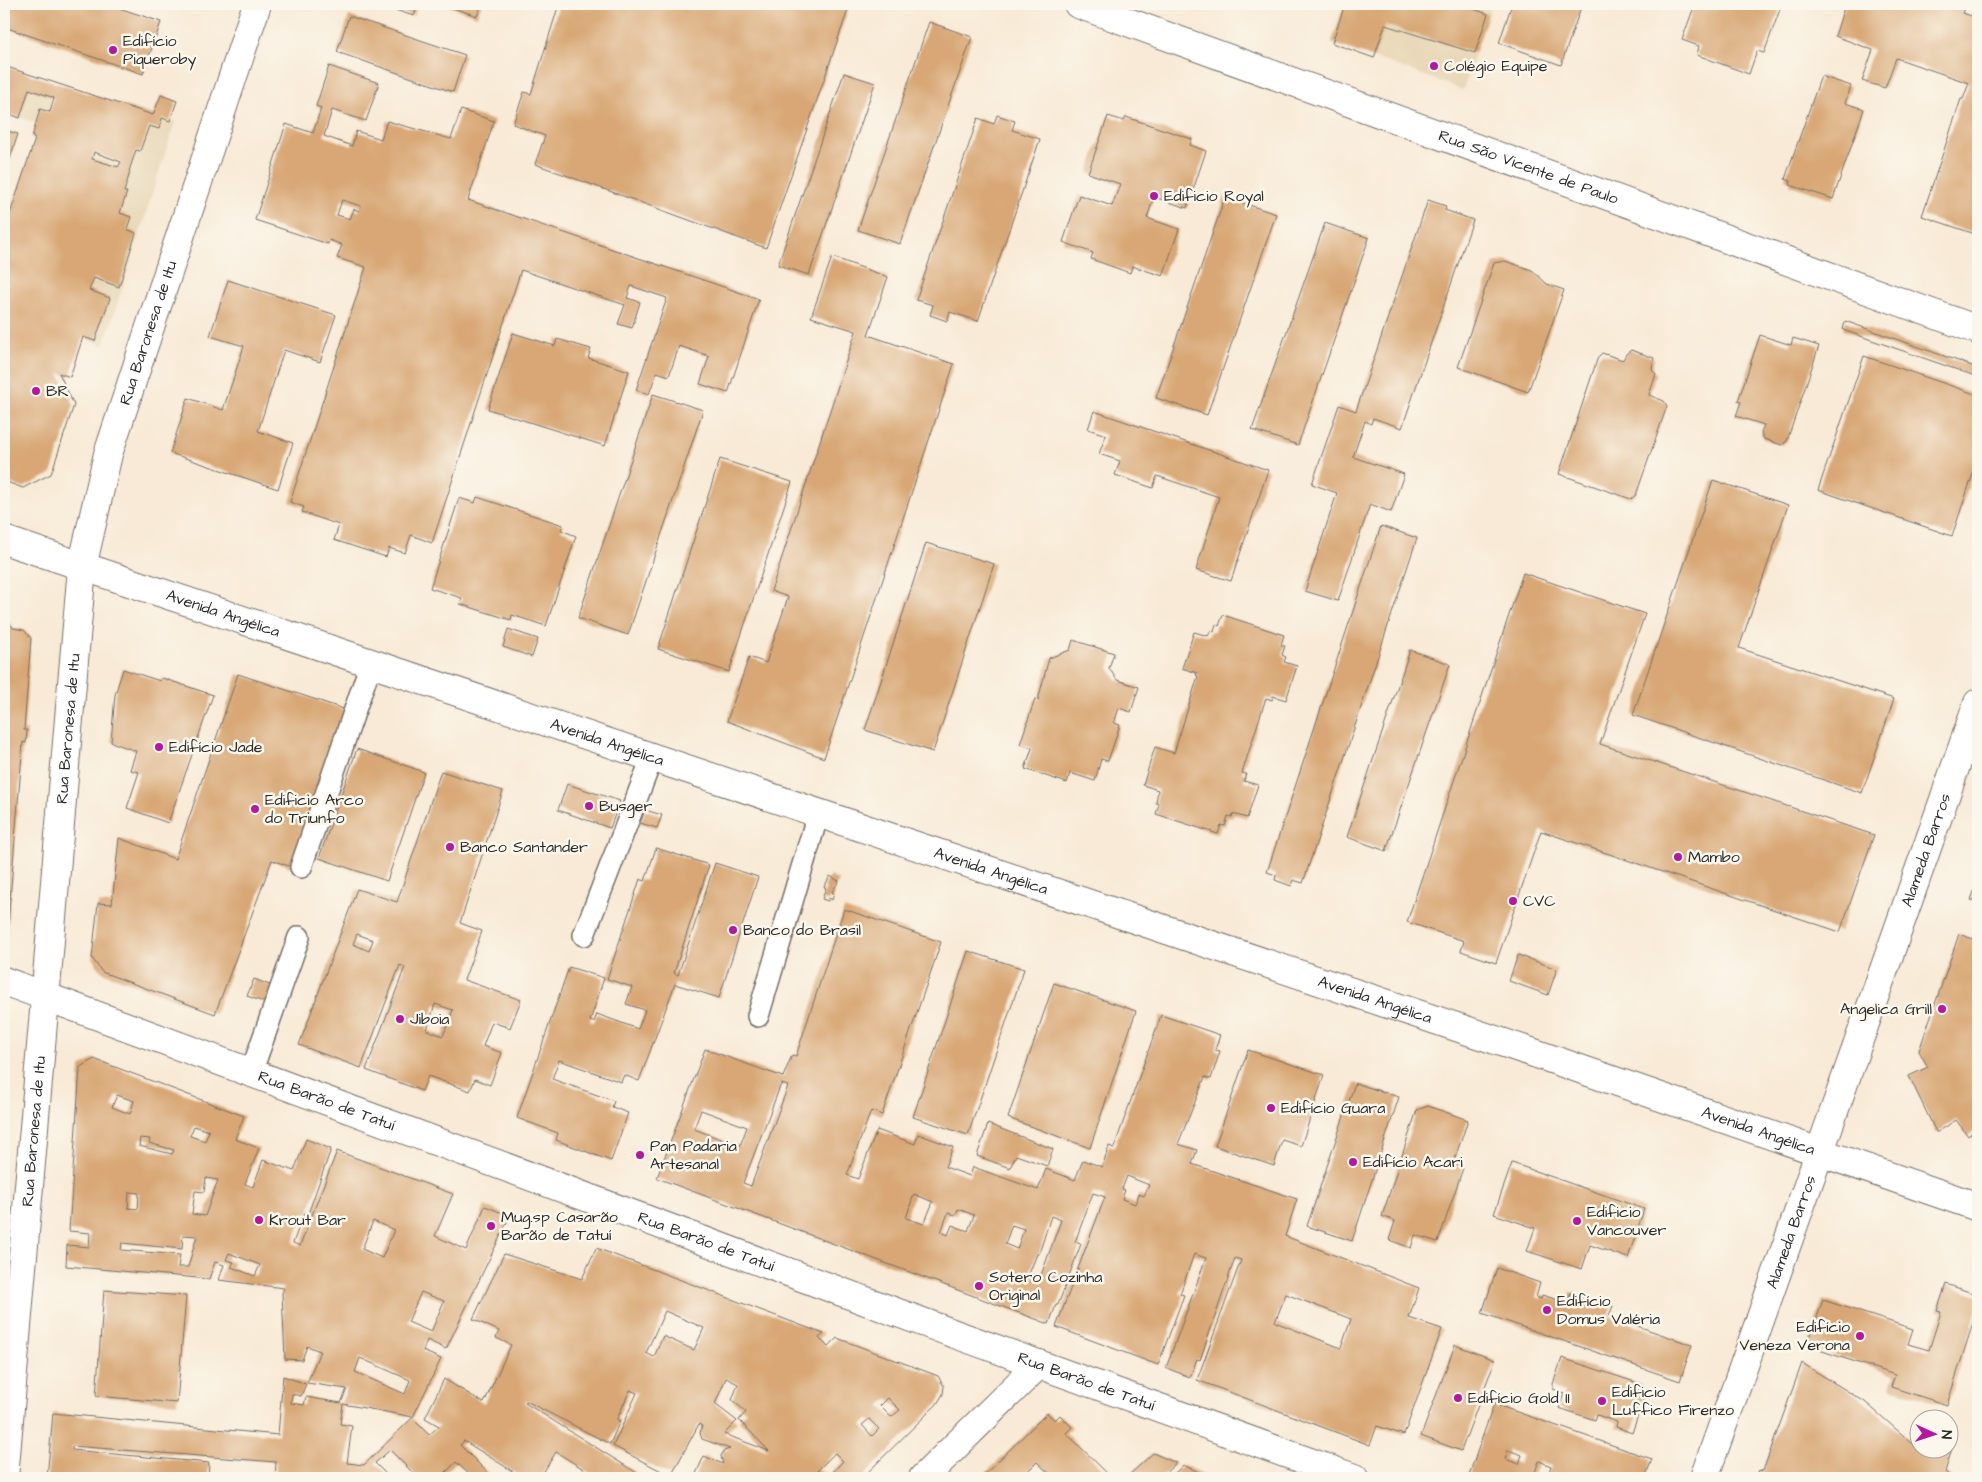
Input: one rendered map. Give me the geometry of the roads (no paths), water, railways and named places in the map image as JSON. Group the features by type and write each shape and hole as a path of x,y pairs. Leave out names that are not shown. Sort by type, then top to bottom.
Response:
{"street":[{"name":"Rua Baronesa de Itu","path":"4,1478 82,567 108,454 257,4"},
{"name":"Rua São Vicente de Paulo","path":"1078,4 1978,330"},
{"name":"Avenida Angélica","path":"4,540 1524,1050 1978,1207"},
{"name":"Alameda Barros","path":"1704,1478 1978,703"},
{"name":"Rua Barão de Tatuí","path":"4,981 1039,1364 1354,1478"},
{"path":"923,1478 1039,1364"}],"lane":[{"path":"300,867 371,663"},
{"path":"584,935 652,758"},
{"path":"758,1016 818,814"},
{"path":"251,1073 299,937"}],"place":[{"name":"Edifício Piqueroby","path":"113,50"},
{"name":"Colégio Equipe","path":"1434,66"},
{"name":"Edificio Royal","path":"1154,196"},
{"name":"BR","path":"36,391"},
{"name":"Edifício Jade","path":"159,747"},
{"name":"Busger","path":"589,806"},
{"name":"Edificio Arco do Triunfo","path":"255,809"},
{"name":"Banco Santander","path":"450,847"},
{"name":"Mambo","path":"1678,857"},
{"name":"CVC","path":"1513,901"},
{"name":"Banco do Brasil","path":"733,930"},
{"name":"Angelica Grill","path":"1942,1009"},
{"name":"Jiboia","path":"400,1019"},
{"name":"Edifício Guara","path":"1271,1108"},
{"name":"Pan Padaria Artesanal","path":"640,1155"},
{"name":"Edifício Acari","path":"1353,1162"},
{"name":"Krout Bar","path":"259,1220"},
{"name":"Edificio Vancouver","path":"1577,1221"},
{"name":"Mug.sp Casarão Barão de Tatuí","path":"491,1226"},
{"name":"Sotero Cozinha Original","path":"979,1286"},
{"name":"Edifício Domus Valéria","path":"1547,1310"},
{"name":"Edifício Veneza Verona","path":"1860,1336"},
{"name":"Edifício Gold II","path":"1458,1398"},
{"name":"Edificio Luffico Firenzo","path":"1602,1401"}]}
